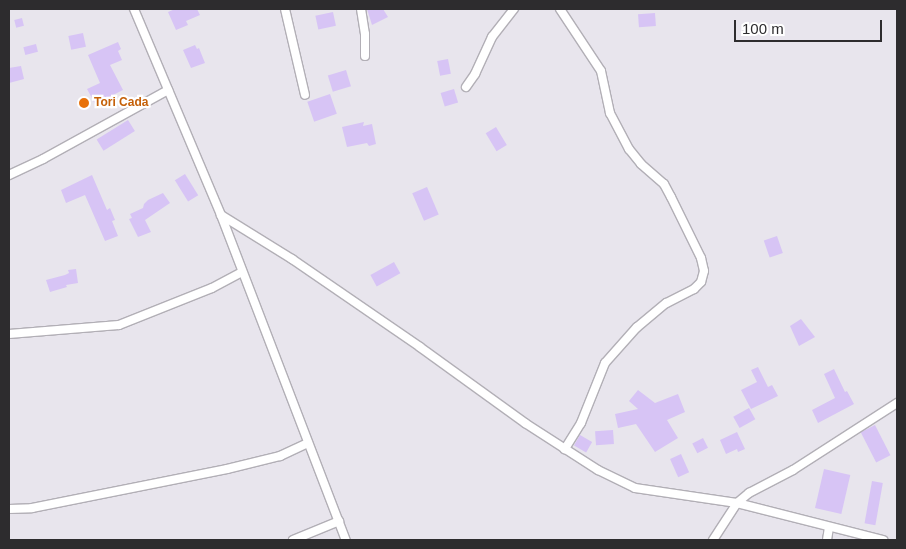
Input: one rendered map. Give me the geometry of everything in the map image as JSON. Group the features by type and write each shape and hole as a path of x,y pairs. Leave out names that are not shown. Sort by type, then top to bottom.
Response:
{"street":[{"path":"134,9 221,215 346,540"},
{"path":"285,9 305,95"},
{"path":"361,9 365,34 364,56"},
{"path":"466,87 475,74 492,37 514,9"},
{"path":"560,9 600,71 610,113 629,149 641,164 664,184 672,197 701,258 704,271 701,282 694,288 666,303 637,327 605,363 581,423 565,449"},
{"path":"9,175 43,159 168,90"},
{"path":"221,215 300,265 565,449 598,470 634,488 737,503 883,540"},
{"path":"9,334 119,325 212,288 242,272"},
{"path":"713,540 737,503 749,493 793,470 897,403"},
{"path":"9,509 32,508 228,469 280,456 308,443"},
{"path":"293,540 338,521"},
{"path":"826,540 829,527"}],"building":[{"path":"175,9 197,9 200,15 186,21 188,25 176,30 168,12"},
{"path":"367,9 383,9 388,17 372,25"},
{"path":"333,12 336,26 318,29 315,16"},
{"path":"655,13 656,26 639,27 638,14"},
{"path":"22,18 24,26 16,28 14,20"},
{"path":"83,33 86,47 71,50 68,36"},
{"path":"118,42 121,49 118,51 122,60 110,65 123,90 95,104 87,89 100,83 88,55"},
{"path":"36,44 38,52 25,55 23,47"},
{"path":"195,45 197,49 199,48 205,63 191,68 183,50"},
{"path":"448,59 451,74 440,76 437,61"},
{"path":"21,66 24,79 9,83 9,68"},
{"path":"346,70 351,86 333,92 328,76"},
{"path":"454,89 458,102 445,106 441,93"},
{"path":"330,94 337,114 314,122 307,102"},
{"path":"128,120 135,131 104,151 97,140"},
{"path":"364,122 363,126 372,124 376,144 369,146 367,143 347,147 342,127"},
{"path":"496,127 507,145 497,151 486,133"},
{"path":"185,174 198,195 188,202 175,180"},
{"path":"92,175 107,210 110,208 115,220 112,221 118,236 105,241 85,195 66,203 61,190"},
{"path":"427,187 439,215 424,221 412,193"},
{"path":"163,193 170,203 145,220 151,232 138,237 129,219 132,218 130,214 143,208 148,200"},
{"path":"777,236 783,253 770,258 764,241"},
{"path":"394,262 400,273 377,286 370,275"},
{"path":"76,269 78,283 66,285 67,287 50,292 46,280 65,275 69,273 68,270"},
{"path":"801,319 815,337 799,346 790,326"},
{"path":"758,367 768,387 772,385 778,396 751,409 741,390 757,382 751,370"},
{"path":"834,369 845,392 847,391 854,404 818,423 812,410 835,398 824,374"},
{"path":"638,390 655,403 678,394 685,412 667,420 678,438 655,452 636,424 618,428 615,414 638,409 629,401"},
{"path":"749,408 755,419 740,428 733,417"},
{"path":"875,425 890,455 876,463 861,432"},
{"path":"613,430 614,444 596,445 595,431"},
{"path":"737,432 745,449 738,452 737,449 726,454 720,440"},
{"path":"580,435 592,442 586,452 574,445"},
{"path":"703,438 708,448 697,453 692,443"},
{"path":"681,454 689,472 678,477 670,459"},
{"path":"824,469 850,475 841,514 815,508"},
{"path":"872,481 883,483 875,525 865,523"}],"place":[{"name":"Tori Cada","path":"84,103"}]}
